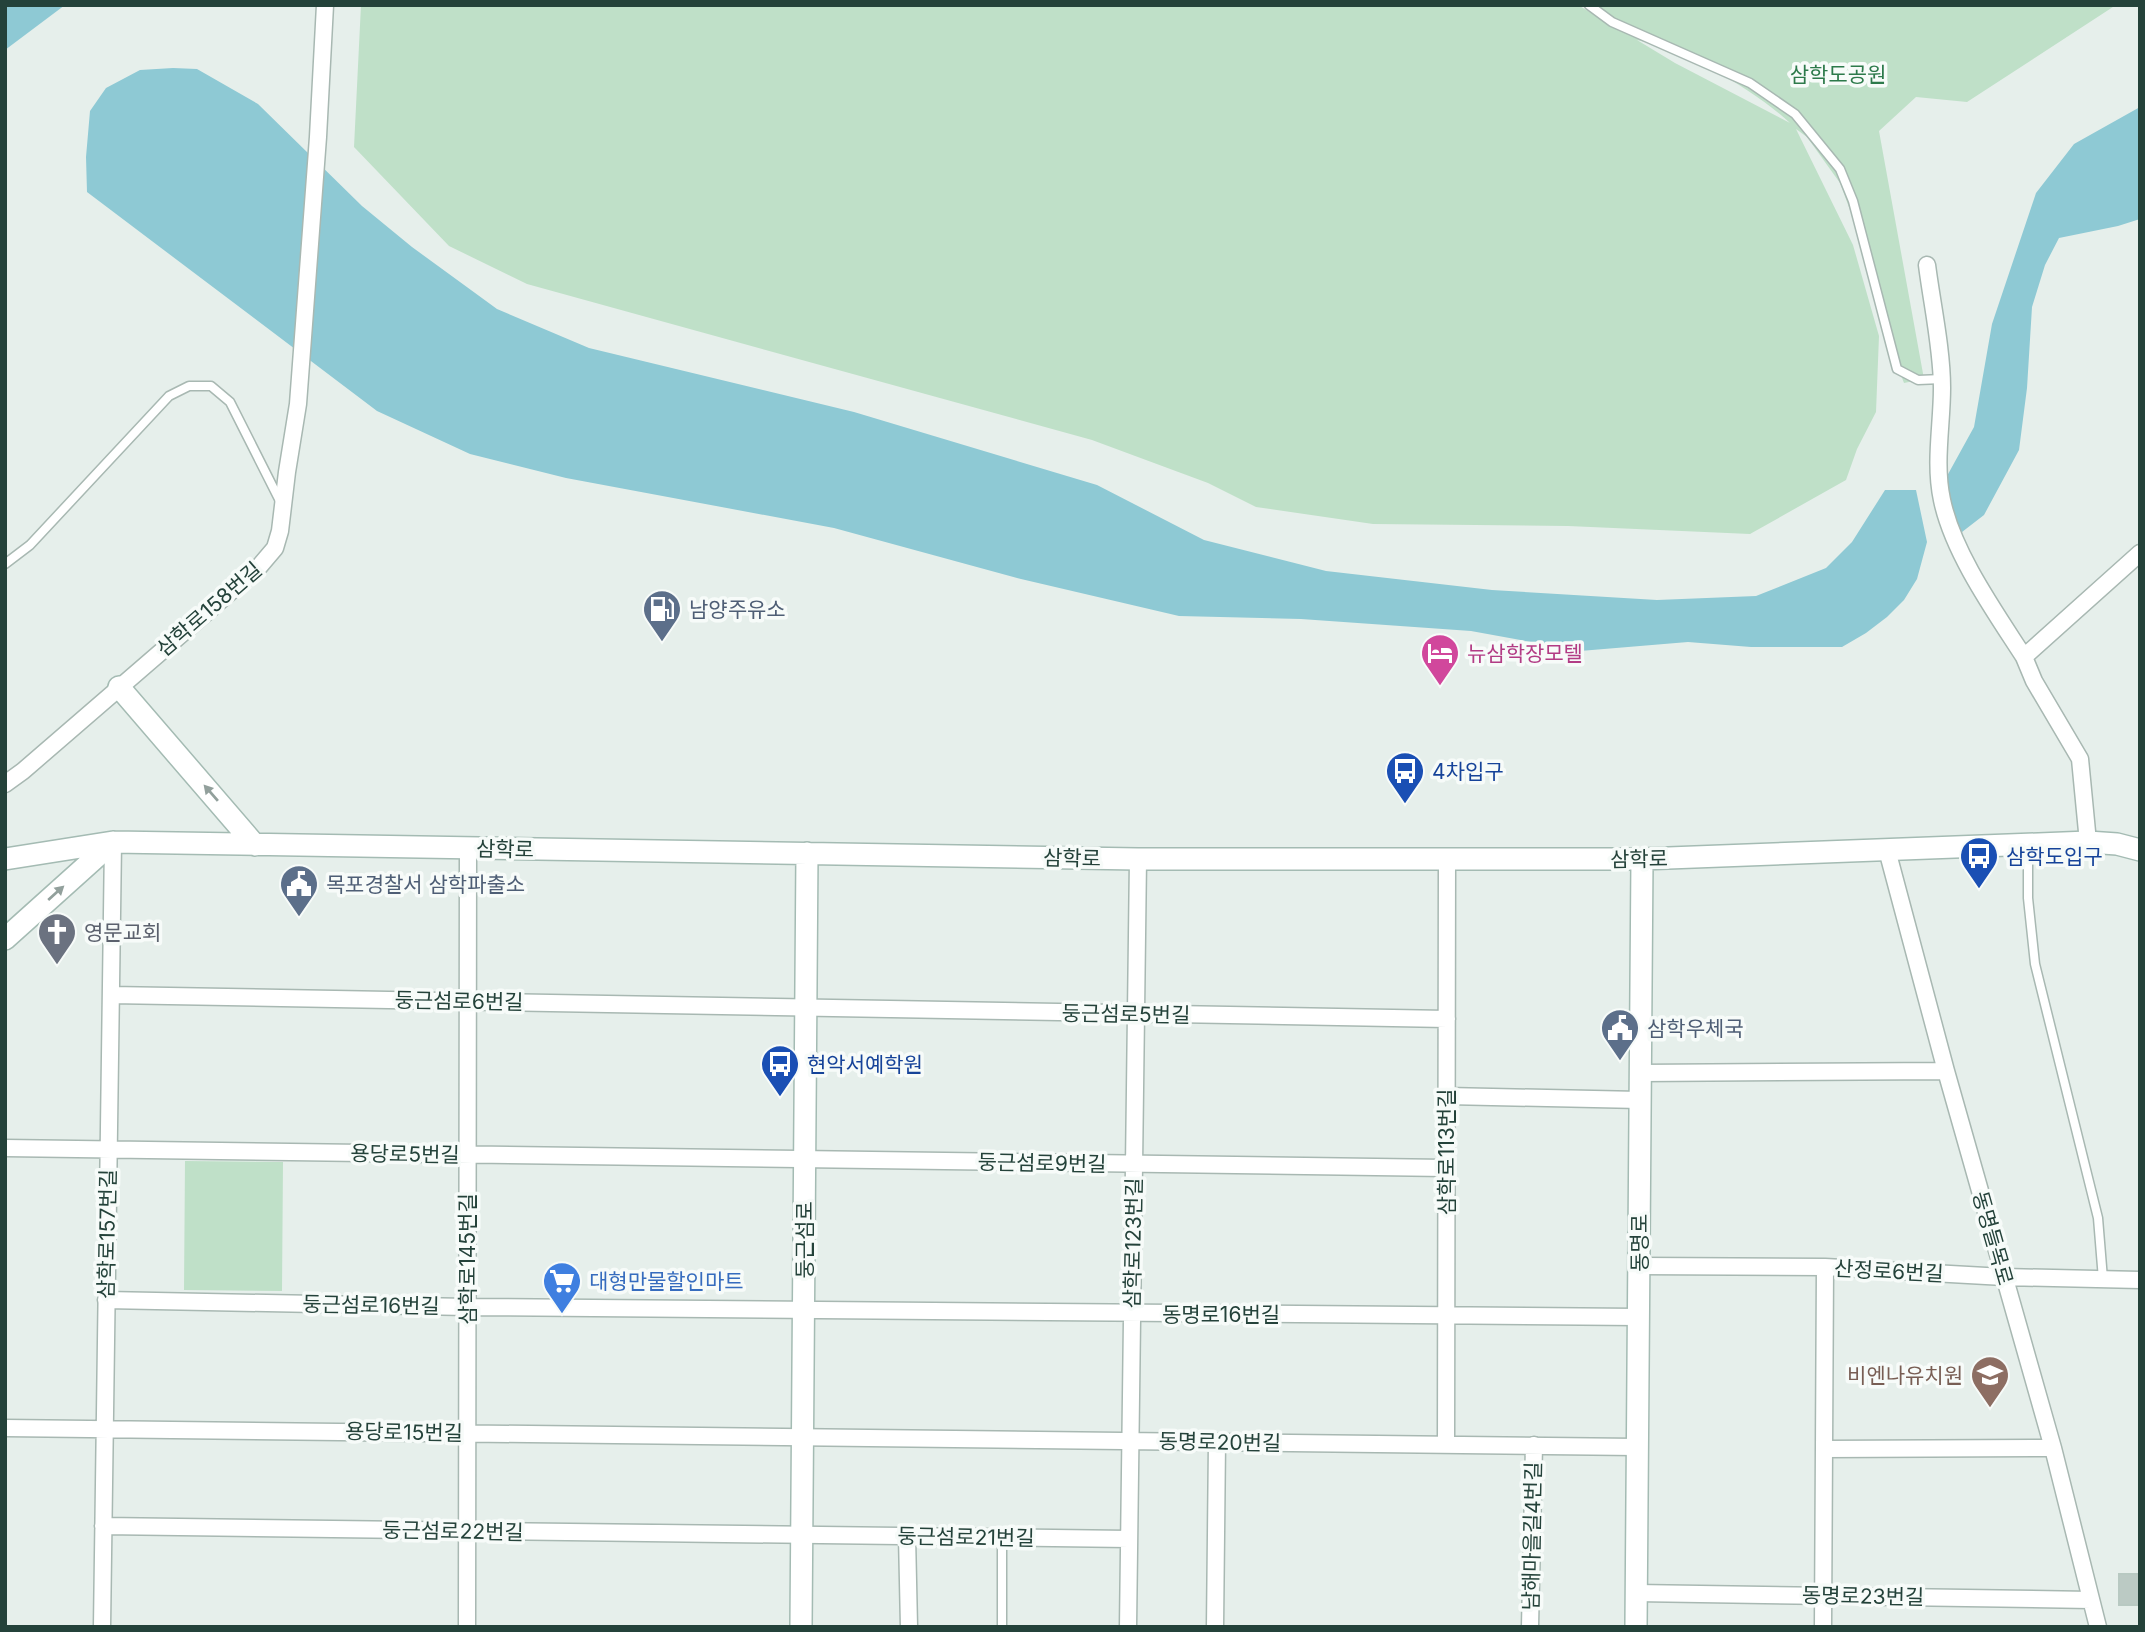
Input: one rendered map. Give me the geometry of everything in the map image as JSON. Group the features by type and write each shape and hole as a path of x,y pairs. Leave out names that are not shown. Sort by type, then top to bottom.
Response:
{"street":[{"name":"삼학로158번길","path":"5,784 267,558 275,548 284,509 298,404 325,5"},
{"path":"1927,265 1942,379 1939,447 1942,500 1946,515 1971,573 2024,657 2034,681 2080,759 2088,842"},
{"path":"2024,657 2140,553"},
{"path":"119,687 255,845"},
{"path":"5,939 113,842"},
{"name":"삼학로","path":"5,859 113,842 1138,859 1642,859 2088,842 2118,844 2140,850"},
{"name":"삼학로157번길","path":"102,1627 113,842"},
{"name":"삼학로145번길","path":"467,1627 468,849"},
{"name":"동명들목로","path":"1887,850 1946,1071 2053,1448 2098,1627"},
{"name":"둥근섬로","path":"801,1627 807,853"},
{"name":"삼학로123번길","path":"1128,1627 1138,859"},
{"name":"삼학로113번길","path":"1446,1444 1447,859"},
{"name":"동명로","path":"1636,1627 1642,859"},
{"name":"둥근섬로6번길","path":"111,995 806,1008"},
{"name":"둥근섬로5번길","path":"806,1008 1447,1019"},
{"path":"1640,1073 1946,1071"},
{"path":"1447,1096 1640,1100"},
{"name":"용당로5번길","path":"5,1148 805,1159"},
{"name":"둥근섬로9번길","path":"805,1159 1446,1168"},
{"name":"산정로6번길","path":"1639,1266 1825,1267 2004,1277 2140,1280"},
{"path":"1823,1627 1825,1267"},
{"name":"둥근섬로16번길","path":"106,1300 804,1310"},
{"name":"동명로16번길","path":"804,1310 1638,1317"},
{"name":"용당로15번길","path":"5,1427 803,1437"},
{"name":"동명로20번길","path":"803,1437 1637,1447"},
{"path":"1214,1627 1217,1441"},
{"name":"남해마을길4번길","path":"1530,1627 1534,1445"},
{"path":"1825,1449 2053,1448"},
{"name":"둥근섬로22번길","path":"103,1526 802,1535"},
{"name":"둥근섬로21번길","path":"802,1535 1129,1539"},
{"path":"907,1536 909,1627"},
{"name":"동명로23번길","path":"1636,1593 2091,1600"}],"lane":[{"path":"1589,5 1612,22 1750,83 1795,114 1840,169 1853,201 1897,369 1918,380 1942,379"},
{"path":"5,564 30,545 169,396 189,386 211,386 230,402 284,509"},
{"path":"2028,845 2028,898 2035,964 2098,1218 2103,1279"},
{"path":"1002,1537 1002,1627"}],"green space":[{"name":"삼학도공원","path":"361,5 1578,5 1611,25 1585,5 2116,5 1967,102 1916,97 1879,131 1924,379 1904,383 1884,331 1887,310 1840,183 1807,137 1796,129 1853,245 1879,336 1876,412 1857,449 1846,480 1750,534 1568,526 1373,524 1256,507 1208,483 1092,440 527,284 449,246 354,147","holes":["1637,40 1718,73 1757,97 1790,123"]},
{"path":"185,1161 283,1162 282,1291 184,1290"}],"water":[{"path":"5,5 65,5 5,50"},
{"path":"197,69 258,104 362,206 412,247 497,309 589,348 854,412 1097,485 1204,540 1326,571 1492,590 1657,600 1756,596 1826,568 1852,542 1885,490 1916,490 1927,542 1917,579 1904,600 1887,617 1842,647 1751,647 1688,642 1580,651 1471,631 1301,619 1179,616 1021,579 834,528 566,478 470,454 377,411 87,192 86,157 90,111 106,88 140,70"},
{"path":"2140,107 2140,219 2059,238 2045,265 2032,307 2027,388 2019,450 1984,515 1962,532 1947,507 1947,476 1974,427 1992,324 2036,193 2074,144"}],"building":[{"path":"2119,1574 2140,1574 2140,1605 2119,1605"}],"place":[{"name":"남양주유소","path":"662,643"},
{"name":"뉴삼학장모텔","path":"1440,687"},
{"name":"4차입구","path":"1405,805"},
{"name":"삼학도입구","path":"1979,890"},
{"name":"목포경찰서 삼학파출소","path":"299,918"},
{"name":"영문교회","path":"57,966"},
{"name":"삼학우체국","path":"1620,1062"},
{"name":"현악서예학원","path":"780,1098"},
{"name":"대형만물할인마트","path":"562,1315"},
{"name":"비엔나유치원","path":"1990,1409"}]}
